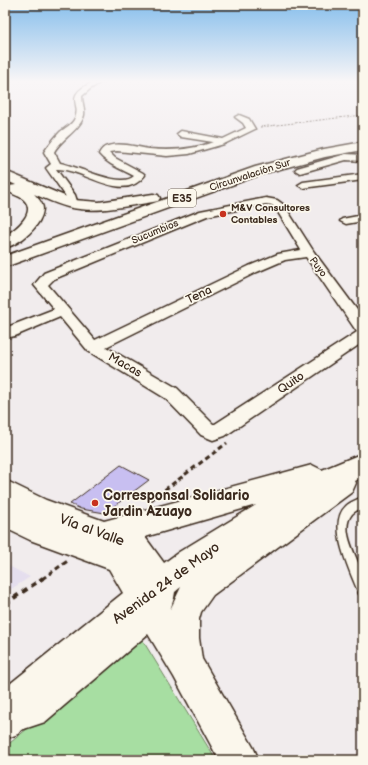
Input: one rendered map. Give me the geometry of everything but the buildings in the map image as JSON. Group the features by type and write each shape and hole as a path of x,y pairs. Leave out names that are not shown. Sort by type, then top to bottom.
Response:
{"main road":[{"name":"Circunvalación Sur","path":"5,251 278,155 321,144 363,137"},
{"name":"Circunvalación Sur","path":"5,262 266,168 324,153 363,146"},
{"path":"5,175 57,199 73,204 99,206 154,198"},
{"path":"5,187 29,195 36,203 32,221 5,243"},
{"path":"5,279 55,244"},
{"path":"97,541 208,507 363,463"},
{"name":"Avenida 24 de Mayo","path":"8,718 32,709 189,562 308,488 363,463"},
{"path":"186,665 182,637 183,616 191,597 202,584 363,470"},
{"name":"Vía al Valle","path":"5,493 97,541 119,558 152,597 186,665 240,760"},
{"name":"Vía al Valle","path":"5,513 30,526 97,541"}],"street":[{"path":"56,164 49,152 52,146 80,118"},
{"path":"73,204 70,195 51,168 56,164 65,165 98,179 127,182 138,179 140,175 132,169 108,159 104,154 105,151 110,148 156,152 193,151 222,142 251,129 246,121 240,118"},
{"path":"181,134 222,142"},
{"path":"300,170 346,157 363,158"},
{"path":"303,185 363,178"},
{"name":"Sucumbios","path":"41,284 50,276 204,213 266,201 276,203"},
{"name":"Puyo","path":"276,203 308,253 363,330"},
{"path":"346,221 363,218"},
{"name":"Tena","path":"94,347 253,269 282,257 308,253"},
{"name":"Macas","path":"41,284 94,347 171,393 208,430 213,432 220,431"},
{"path":"10,332 63,311"},
{"name":"Quito","path":"220,431 363,335"}],"lane":[{"path":"363,502 350,509 345,516 342,526 346,546 363,590"}],"path":[{"path":"251,129 341,118"},
{"path":"5,604 97,541"}],"shaded area":[{"path":"5,564 30,577 5,593"}],"green space":[{"path":"140,636 216,760 5,760 5,747"}],"place":[{"name":"M&V Consultores Contables","path":"223,214"},
{"name":"Corresponsal Solidario Jardin Azuayo","path":"95,503"}]}
